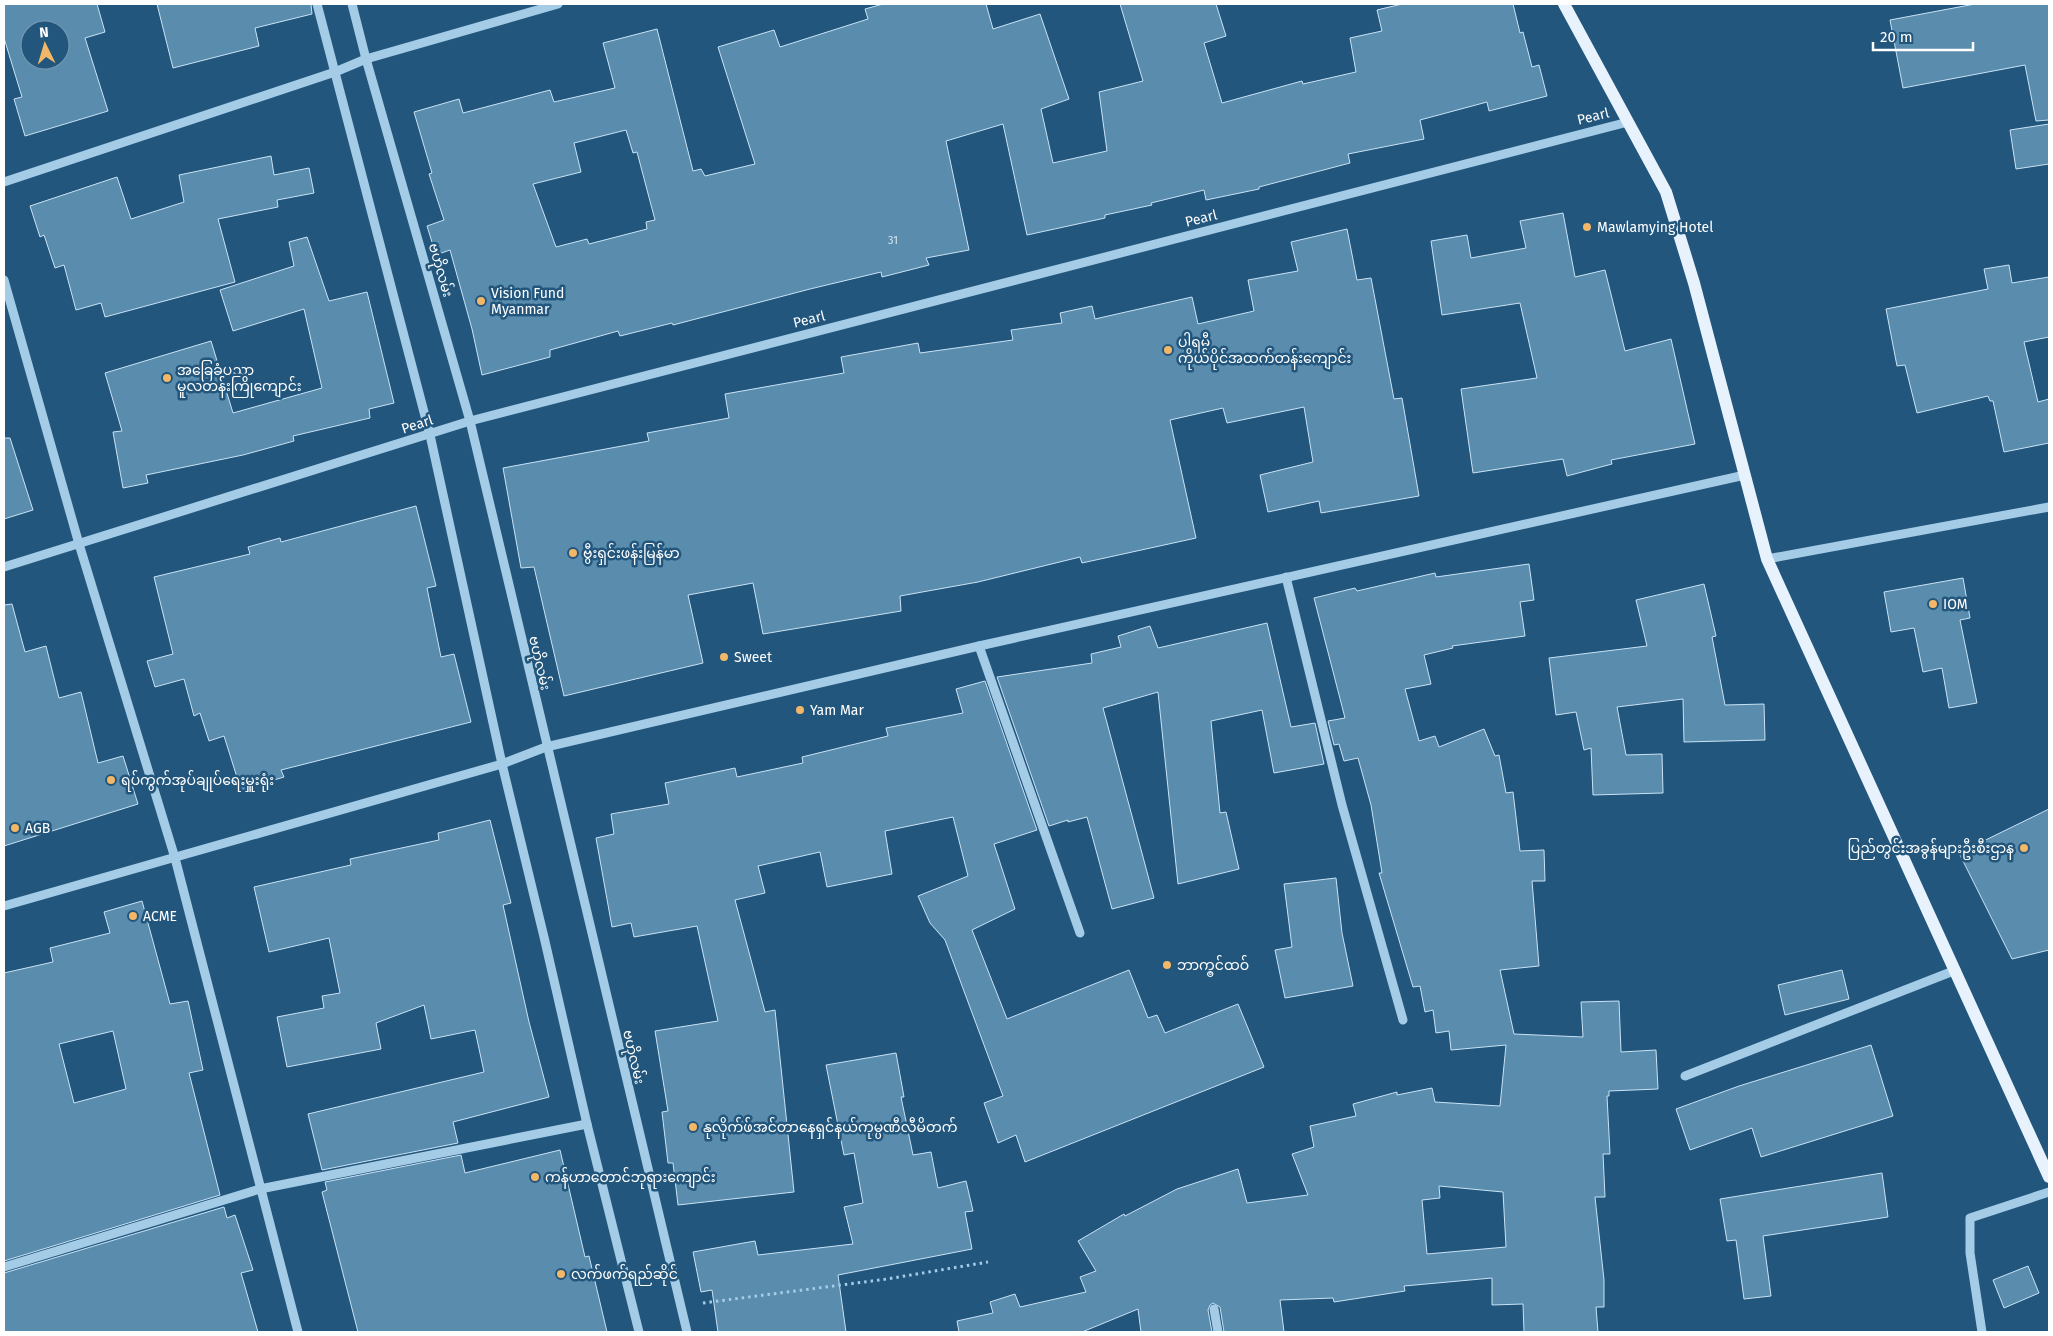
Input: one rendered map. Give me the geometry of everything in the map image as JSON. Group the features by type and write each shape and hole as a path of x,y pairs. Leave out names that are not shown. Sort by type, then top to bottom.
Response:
{"main road":[{"path":"1564,4 1666,192 1694,284 1767,559 2049,1176"}],"street":[{"path":"318,4 334,72 430,435 502,764 587,1124 639,1332"},
{"name":"ဗဟိုလမ်း","path":"352,4 366,59 470,421 686,1332"},
{"path":"4,182 334,72 366,59 558,4"},
{"name":"Pearl","path":"4,567 470,421 1628,122"},
{"path":"4,280 79,544 175,858 298,1332"},
{"path":"4,906 502,764 546,747 979,646 1745,474"},
{"path":"1767,559 2049,507"},
{"path":"1286,577 1342,805 1403,1020"},
{"path":"979,646 1080,933"},
{"path":"1685,1076 1956,970"},
{"path":"4,1267 260,1189 587,1124"},
{"path":"1982,1332 1970,1253 1970,1218 2049,1192"},
{"path":"1214,1310 1218,1332"}],"path":[{"path":"680,1306 887,1279 988,1262"}],"building":[{"path":"4,4 97,4 105,32 85,38 108,111 25,136 14,99 22,97 4,38"},
{"path":"157,4 311,4 312,14 255,28 259,46 173,68"},
{"path":"883,4 986,4 993,29 1040,14 1069,99 1041,109 1053,163 1107,151 1099,92 1143,81 1120,4 1216,4 1226,36 1204,43 1222,103 1302,81 1303,84 1356,72 1350,38 1382,31 1377,10 1402,4 1513,4 1520,33 1523,32 1532,67 1539,65 1547,96 1489,111 1487,102 1420,120 1424,139 1348,154 1350,163 1259,187 1259,189 1206,200 1204,190 1151,203 1152,205 1105,215 1105,218 1027,235 1003,124 946,141 969,250 926,258 929,265 882,277 881,272 673,325 672,323 620,336 618,331 550,350 550,357 482,375 472,329 450,250 436,255 427,226 444,220 429,174 432,173 414,112 459,99 463,113 550,90 554,102 615,88 603,43 657,29 693,171 701,169 705,176 755,164 718,47 774,30 780,47 868,19 865,9","holes":["626,130 633,153 637,152 655,220 646,222 647,229 589,244 587,239 556,247 533,184 581,172 574,143"]},
{"path":"1975,4 2049,4 2049,120 2036,121 2025,65 1903,88 1890,20"},
{"path":"2049,124 2049,164 2016,169 2010,130"},
{"path":"271,156 274,175 309,168 314,193 277,200 278,207 218,219 235,282 105,317 101,303 76,310 64,265 55,268 44,235 40,237 30,206 117,177 131,219 184,202 179,175"},
{"path":"1563,213 1575,277 1605,270 1625,351 1671,339 1695,444 1611,460 1612,464 1567,476 1563,459 1473,473 1461,389 1537,378 1520,303 1442,315 1431,241 1467,235 1471,258 1526,248 1520,221"},
{"path":"1347,229 1357,280 1371,278 1394,399 1402,398 1419,496 1321,513 1319,501 1268,512 1260,475 1313,462 1304,407 1227,423 1223,408 1170,420 1196,538 1082,563 1080,557 978,582 900,596 901,611 763,634 753,583 688,595 703,663 564,696 534,567 521,568 503,468 649,441 647,433 729,418 725,394 844,373 841,357 918,343 920,353 1013,340 1011,330 1062,323 1060,313 1092,306 1095,319 1192,297 1198,324 1254,311 1248,280 1298,271 1291,242"},
{"path":"307,237 329,301 367,292 394,403 369,409 370,418 293,436 294,441 243,455 146,475 148,483 123,488 113,432 122,431 105,373 211,341 233,413 322,388 304,309 233,331 220,290 294,266 289,242"},
{"path":"2009,265 2012,283 2049,277 2049,337 2024,342 2038,402 2049,399 2049,443 2004,452 1993,401 1990,401 1988,396 1917,413 1905,365 1897,366 1886,309 1988,289 1984,269"},
{"path":"4,438 10,438 33,510 4,519"},
{"path":"416,506 436,586 427,588 441,657 454,654 471,722 281,770 284,777 241,790 224,736 209,741 200,713 194,716 184,679 155,687 147,661 173,654 154,577 250,554 248,547 280,538 281,542"},
{"path":"1529,564 1534,600 1520,602 1525,636 1452,646 1453,648 1424,655 1431,684 1405,689 1419,741 1435,736 1439,747 1484,729 1495,756 1499,755 1506,793 1513,792 1520,851 1544,850 1545,881 1532,881 1539,966 1500,970 1514,1034 1583,1037 1581,1002 1619,1001 1621,1052 1656,1050 1658,1089 1609,1091 1609,1096 1607,1096 1610,1154 1603,1154 1605,1197 1595,1197 1604,1280 1604,1307 1596,1307 1598,1332 1524,1332 1523,1304 1492,1305 1492,1278 1404,1286 1405,1291 1334,1302 1333,1298 1280,1300 1284,1332 1224,1332 1220,1307 1213,1303 1208,1310 1212,1332 1141,1332 1138,1309 1082,1332 959,1332 957,1321 993,1313 990,1302 1015,1294 1020,1307 1086,1292 1080,1277 1096,1271 1078,1241 1124,1214 1125,1216 1177,1189 1238,1169 1247,1203 1308,1195 1292,1154 1314,1147 1310,1126 1356,1116 1353,1104 1397,1092 1397,1095 1432,1088 1435,1102 1500,1106 1506,1045 1451,1050 1449,1031 1436,1033 1433,1010 1425,1012 1420,986 1413,987 1379,873 1382,873 1371,805 1358,758 1344,761 1339,744 1334,745 1328,721 1345,718 1314,598 1355,588 1357,591 1435,573 1436,577","holes":["1439,1186 1503,1192 1506,1247 1427,1254 1422,1200 1440,1198"]},
{"path":"1963,578 1970,618 1960,620 1977,703 1949,708 1942,668 1923,672 1914,628 1891,632 1884,592"},
{"path":"1704,584 1716,636 1712,637 1725,705 1764,704 1765,740 1684,742 1683,699 1617,707 1626,755 1662,754 1663,793 1593,795 1591,748 1584,750 1576,712 1556,715 1549,658 1647,646 1636,600"},
{"path":"12,604 25,652 46,646 59,698 81,692 98,763 123,756 138,804 4,846 4,605"},
{"path":"1267,623 1291,727 1315,723 1324,764 1274,773 1262,710 1211,721 1220,813 1226,812 1239,869 1178,884 1158,692 1103,708 1154,898 1112,909 1087,817 1049,826 997,677 1092,663 1091,654 1121,647 1118,636 1150,626 1158,648"},
{"path":"985,681 1037,830 994,844 1015,909 972,930 1007,1019 1129,970 1148,1018 1157,1015 1165,1033 1238,1004 1264,1067 1025,1162 1016,1135 998,1143 984,1103 1003,1096 945,940 930,923 918,896 968,876 953,817 885,831 892,874 827,887 820,852 758,866 765,893 735,900 765,1012 775,1010 794,1192 678,1205 673,1163 668,1163 662,1112 668,1111 655,1031 718,1021 697,926 634,937 631,923 612,927 596,838 614,834 611,814 669,804 665,783 735,768 737,777 803,763 802,757 888,736 886,728 963,713 956,689"},
{"path":"2049,809 2049,950 2012,959 1959,853"},
{"path":"490,820 511,903 503,905 529,1022 549,1097 453,1122 458,1143 322,1170 308,1114 484,1072 475,1030 431,1039 424,1005 376,1023 381,1049 287,1067 277,1017 324,1008 322,996 340,993 329,938 269,952 254,887 351,865 350,859 439,840 438,833"},
{"path":"1336,878 1342,933 1353,986 1285,998 1275,950 1292,947 1284,884"},
{"path":"142,901 170,1004 188,1001 203,1070 189,1073 220,1195 4,1261 4,973 53,962 50,948 110,933 104,912","holes":["113,1031 126,1089 74,1103 59,1044"]},
{"path":"1842,970 1849,999 1785,1015 1778,985"},
{"path":"1871,1045 1893,1116 1761,1157 1752,1128 1690,1150 1676,1109 1739,1086"},
{"path":"896,1053 904,1097 901,1097 913,1155 931,1152 938,1188 966,1181 973,1211 965,1212 972,1249 838,1275 846,1332 718,1332 712,1290 701,1292 693,1252 755,1241 758,1255 853,1244 844,1207 863,1203 854,1153 844,1155 826,1065"},
{"path":"560,1150 585,1257 589,1256 607,1332 358,1332 322,1192 327,1190 325,1182 461,1155 465,1173"},
{"path":"1882,1173 1888,1217 1763,1236 1771,1296 1744,1299 1736,1240 1727,1241 1720,1199"},
{"path":"224,1207 227,1218 235,1215 253,1270 241,1273 258,1332 4,1332 4,1273"},
{"path":"2028,1266 2039,1293 2004,1308 1993,1280"}],"place":[{"name":"Mawlamying Hotel","path":"1587,227"},
{"name":"Vision Fund Myanmar","path":"481,301"},
{"name":"ပါရမီ ကိုယ်ပိုင်အထက်တန်းကျောင်း","path":"1168,350"},
{"name":"အခြေခံပညာ မူလတန်းကြိုကျောင်း","path":"167,378"},
{"name":"ဗွီးရှင်းဖန်းမြန်မာ","path":"573,553"},
{"name":"IOM","path":"1933,604"},
{"name":"Sweet","path":"724,657"},
{"name":"Yam Mar","path":"800,710"},
{"name":"ရပ်ကွက်အုပ်ချုပ်ရေးမှူးရုံး","path":"111,780"},
{"name":"AGB","path":"15,828"},
{"name":"ပြည်တွင်းအခွန်များဦးစီးဌာန","path":"2024,848"},
{"name":"ACME","path":"133,916"},
{"name":"ဘာက္ၜၚ်ထဝ်","path":"1167,965"},
{"name":"နုလိုက်ဖ်အင်တာနေရှင်နယ်ကုမ္ပဏီလီမိတက်","path":"693,1127"},
{"name":"ကန်ဟာတောင်ဘုရားကျောင်း","path":"535,1177"},
{"name":"လက်ဖက်ရည်ဆိုင်","path":"561,1274"}]}
